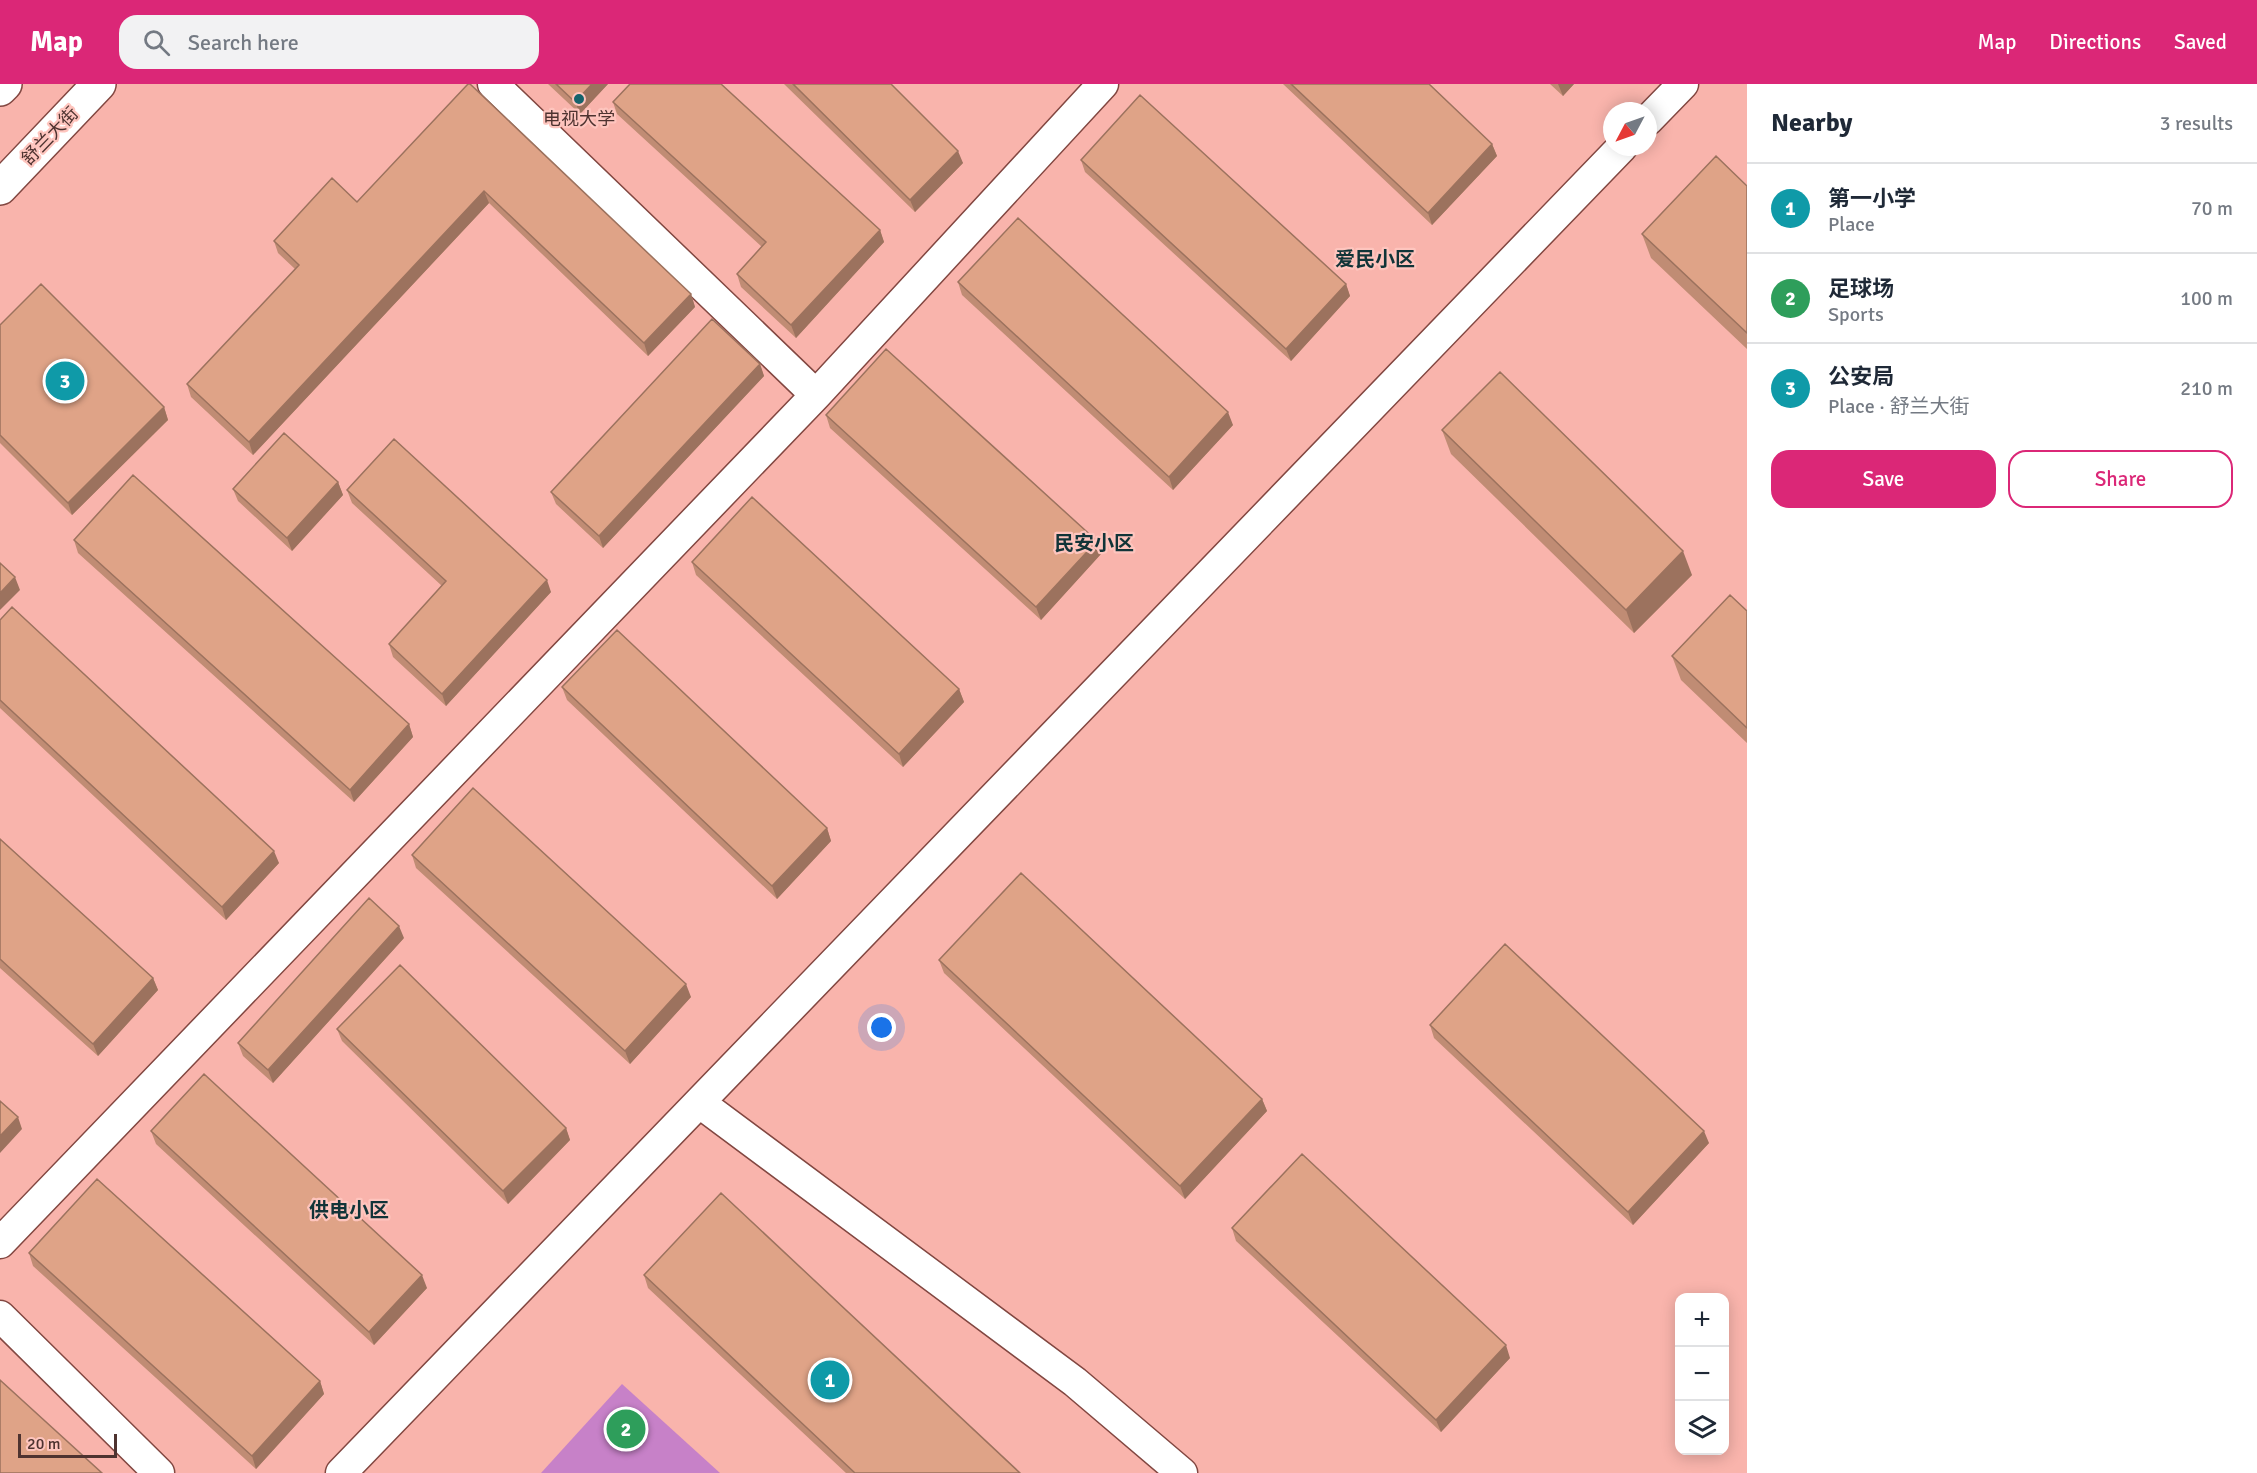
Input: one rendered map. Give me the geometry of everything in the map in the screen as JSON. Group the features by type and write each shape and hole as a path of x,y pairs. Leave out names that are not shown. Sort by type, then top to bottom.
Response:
{"main road":[{"path":"0,89 5,84"},
{"name":"舒兰大街","path":"0,188 99,84"}],"street":[{"path":"493,84 816,395"},
{"path":"0,1243 816,395 1103,84"},
{"path":"1657,111 1683,84"},
{"path":"342,1473 1613,156"},
{"path":"700,1103 1075,1382 1182,1473"},
{"path":"0,1317 159,1473"}],"shaded area":[{"path":"622,1384 720,1473 541,1473"}],"building":[{"path":"468,84 691,294 644,343 484,191 249,442 187,384 299,265 274,241 332,178 357,202"},
{"path":"556,84 592,84 575,102"},
{"path":"630,84 721,84 880,230 791,325 737,274 766,242 613,102"},
{"path":"793,84 891,84 958,151 910,200"},
{"path":"1291,84 1429,84 1492,144 1428,213"},
{"path":"1140,95 1346,284 1286,349 1081,160"},
{"path":"1716,156 1747,186 1747,333 1642,234"},
{"path":"1018,218 1228,412 1169,477 958,282"},
{"path":"41,284 164,407 68,503 0,435 0,325"},
{"path":"712,319 760,364 599,536 551,492"},
{"path":"886,349 1097,541 1036,607 826,415"},
{"path":"1500,372 1683,551 1626,610 1442,430"},
{"path":"284,433 338,482 287,538 233,489"},
{"path":"394,439 547,580 442,694 389,644 446,581 347,490"},
{"path":"133,475 409,724 350,790 74,540"},
{"path":"752,497 959,689 899,754 692,562"},
{"path":"0,563 15,577 0,593"},
{"path":"1730,595 1747,611 1747,728 1672,656"},
{"path":"12,607 274,851 222,907 0,700 0,620"},
{"path":"617,630 827,828 772,886 562,687"},
{"path":"473,788 686,984 625,1051 412,855"},
{"path":"0,839 153,978 93,1044 0,959"},
{"path":"1021,873 1262,1099 1180,1186 939,960"},
{"path":"369,898 399,926 268,1070 238,1043"},
{"path":"1505,944 1704,1131 1628,1212 1430,1025"},
{"path":"400,965 566,1128 503,1191 337,1029"},
{"path":"204,1074 422,1275 369,1332 151,1131"},
{"path":"0,1101 18,1117 0,1136"},
{"path":"1302,1154 1506,1345 1436,1420 1232,1228"},
{"path":"97,1179 320,1381 252,1456 29,1253"},
{"path":"721,1193 1020,1473 855,1473 644,1275"},
{"path":"0,1380 102,1473 0,1473"}],"place":[{"name":"电视大学","path":"579,99"},
{"name":"公安局","path":"65,381"},
{"name":"第一小学","path":"830,1380"},
{"name":"足球场","path":"626,1429"}],"district":[{"name":"爱民小区","path":"1375,259"},
{"name":"民安小区","path":"1094,543"},
{"name":"供电小区","path":"349,1210"}]}
